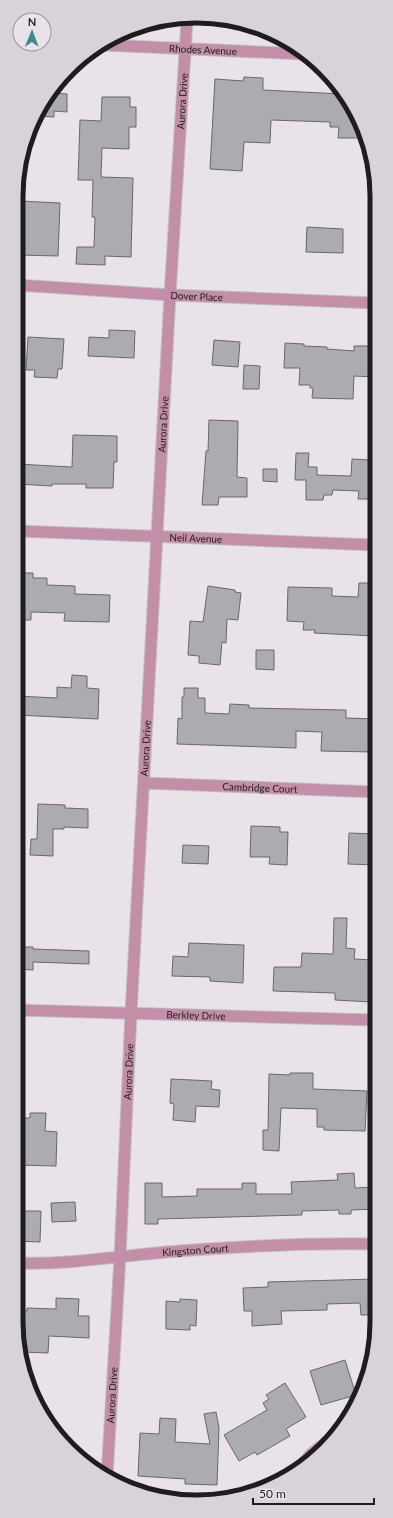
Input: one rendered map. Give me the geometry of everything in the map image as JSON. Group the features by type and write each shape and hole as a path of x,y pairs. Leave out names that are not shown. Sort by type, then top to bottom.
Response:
{"street":[{"name":"Aurora Drive","path":"107,1470 120,1258 131,1013 170,295 187,23"},
{"name":"Rhodes Avenue","path":"111,45 295,54"},
{"name":"Dover Place","path":"23,285 170,295 370,303"},
{"name":"Neil Avenue","path":"23,531 370,545"},
{"name":"Cambridge Court","path":"144,783 370,792"},
{"name":"Berkley Drive","path":"23,1010 370,1020"},
{"name":"Kingston Court","path":"23,1263 74,1262 178,1251 251,1246 332,1243 370,1244"}],"building":[{"path":"244,77 263,78 263,90 336,94 347,110 360,138 338,138 339,127 330,127 330,122 271,120 270,143 244,142 242,171 210,169 215,79 243,81"},
{"path":"57,93 67,94 67,112 54,111 54,117 43,116"},
{"path":"102,97 130,97 130,107 136,107 136,127 129,127 129,149 102,148 101,177 133,178 131,257 105,256 105,265 76,264 77,247 94,247 95,217 92,217 93,180 78,180 80,120 101,121"},
{"path":"23,201 60,203 58,256 23,255"},
{"path":"307,227 343,229 343,253 306,252"},
{"path":"109,330 135,331 134,358 88,356 89,337 109,338"},
{"path":"28,337 64,339 62,369 58,369 57,378 34,377 35,370 26,370"},
{"path":"214,340 240,342 238,367 212,365"},
{"path":"285,343 354,351 354,346 370,346 370,377 354,376 353,399 312,398 313,388 310,388 310,385 299,385 300,368 284,368"},
{"path":"244,365 260,366 259,389 243,389"},
{"path":"209,420 238,421 237,477 247,478 247,497 219,497 218,505 202,505 206,451 208,451"},
{"path":"73,435 117,436 117,462 114,462 113,488 86,488 86,484 52,484 52,486 23,484 23,464 72,467"},
{"path":"296,453 309,453 308,467 317,467 317,475 351,476 352,459 370,460 370,499 358,499 359,491 333,490 332,495 324,495 323,500 306,500 306,480 295,480"},
{"path":"263,469 277,469 277,482 263,481"},
{"path":"23,573 33,573 33,578 47,578 47,585 75,586 75,594 110,595 109,622 64,621 65,613 31,612 31,620 23,620"},
{"path":"359,583 370,583 370,636 314,633 315,630 303,630 304,622 287,621 288,587 332,588 332,596 358,597"},
{"path":"208,586 235,590 235,592 241,593 238,620 227,619 226,643 222,642 220,665 199,663 199,656 188,655 190,621 203,622"},
{"path":"256,650 274,650 274,670 256,669"},
{"path":"72,675 87,676 87,688 99,689 98,719 23,715 23,696 57,698 57,687 71,688"},
{"path":"184,688 198,688 198,698 205,698 205,713 229,714 230,704 249,705 249,708 346,710 346,718 370,719 370,752 321,751 322,732 296,731 296,748 177,744 178,718 182,719 182,697 184,697"},
{"path":"38,804 65,805 65,808 88,809 88,828 64,827 64,829 53,829 53,856 30,855 31,839 37,839"},
{"path":"251,826 280,827 280,832 288,832 287,865 269,864 270,857 250,857"},
{"path":"349,833 370,834 370,865 348,864"},
{"path":"183,845 209,846 208,864 182,863"},
{"path":"334,918 347,918 346,948 355,949 354,959 370,960 370,1002 335,1000 335,993 273,991 274,967 301,967 302,953 333,954"},
{"path":"189,943 244,945 243,983 210,981 210,977 172,976 173,956 188,957"},
{"path":"23,947 33,947 33,949 89,951 89,964 33,962 33,970 23,969"},
{"path":"290,1073 313,1073 313,1089 367,1091 365,1131 324,1130 324,1127 317,1127 317,1109 281,1108 279,1151 263,1150 263,1130 268,1130 269,1074 290,1075"},
{"path":"171,1079 212,1081 211,1089 220,1090 219,1107 196,1106 195,1122 173,1120 174,1104 170,1103"},
{"path":"30,1113 46,1113 45,1131 57,1132 56,1166 23,1165 23,1118 30,1118"},
{"path":"354,1173 355,1188 370,1187 370,1209 351,1210 351,1214 339,1214 339,1210 302,1211 302,1215 158,1219 158,1224 145,1224 145,1183 162,1183 162,1197 197,1196 197,1189 242,1189 242,1183 256,1183 256,1194 292,1194 291,1182 338,1180 337,1174"},
{"path":"75,1202 76,1221 52,1222 51,1203"},
{"path":"23,1211 41,1211 40,1242 23,1241"},
{"path":"370,1279 370,1315 361,1315 360,1303 327,1304 327,1310 281,1311 282,1324 252,1326 252,1311 244,1311 243,1288 268,1287 268,1282"},
{"path":"56,1298 79,1299 78,1316 89,1316 89,1338 49,1336 48,1353 25,1352 23,1333 23,1311 27,1311 27,1308 56,1309"},
{"path":"180,1299 197,1300 196,1326 190,1325 190,1330 166,1329 166,1301 180,1302"},
{"path":"345,1360 355,1392 353,1396 321,1405 310,1371"},
{"path":"285,1383 306,1417 286,1429 290,1436 257,1455 255,1452 239,1461 224,1435 267,1410 263,1403 269,1399 266,1395"},
{"path":"216,1412 219,1428 217,1485 185,1484 185,1479 138,1476 140,1433 159,1434 160,1418 176,1419 175,1442 210,1444 204,1414"}]}
